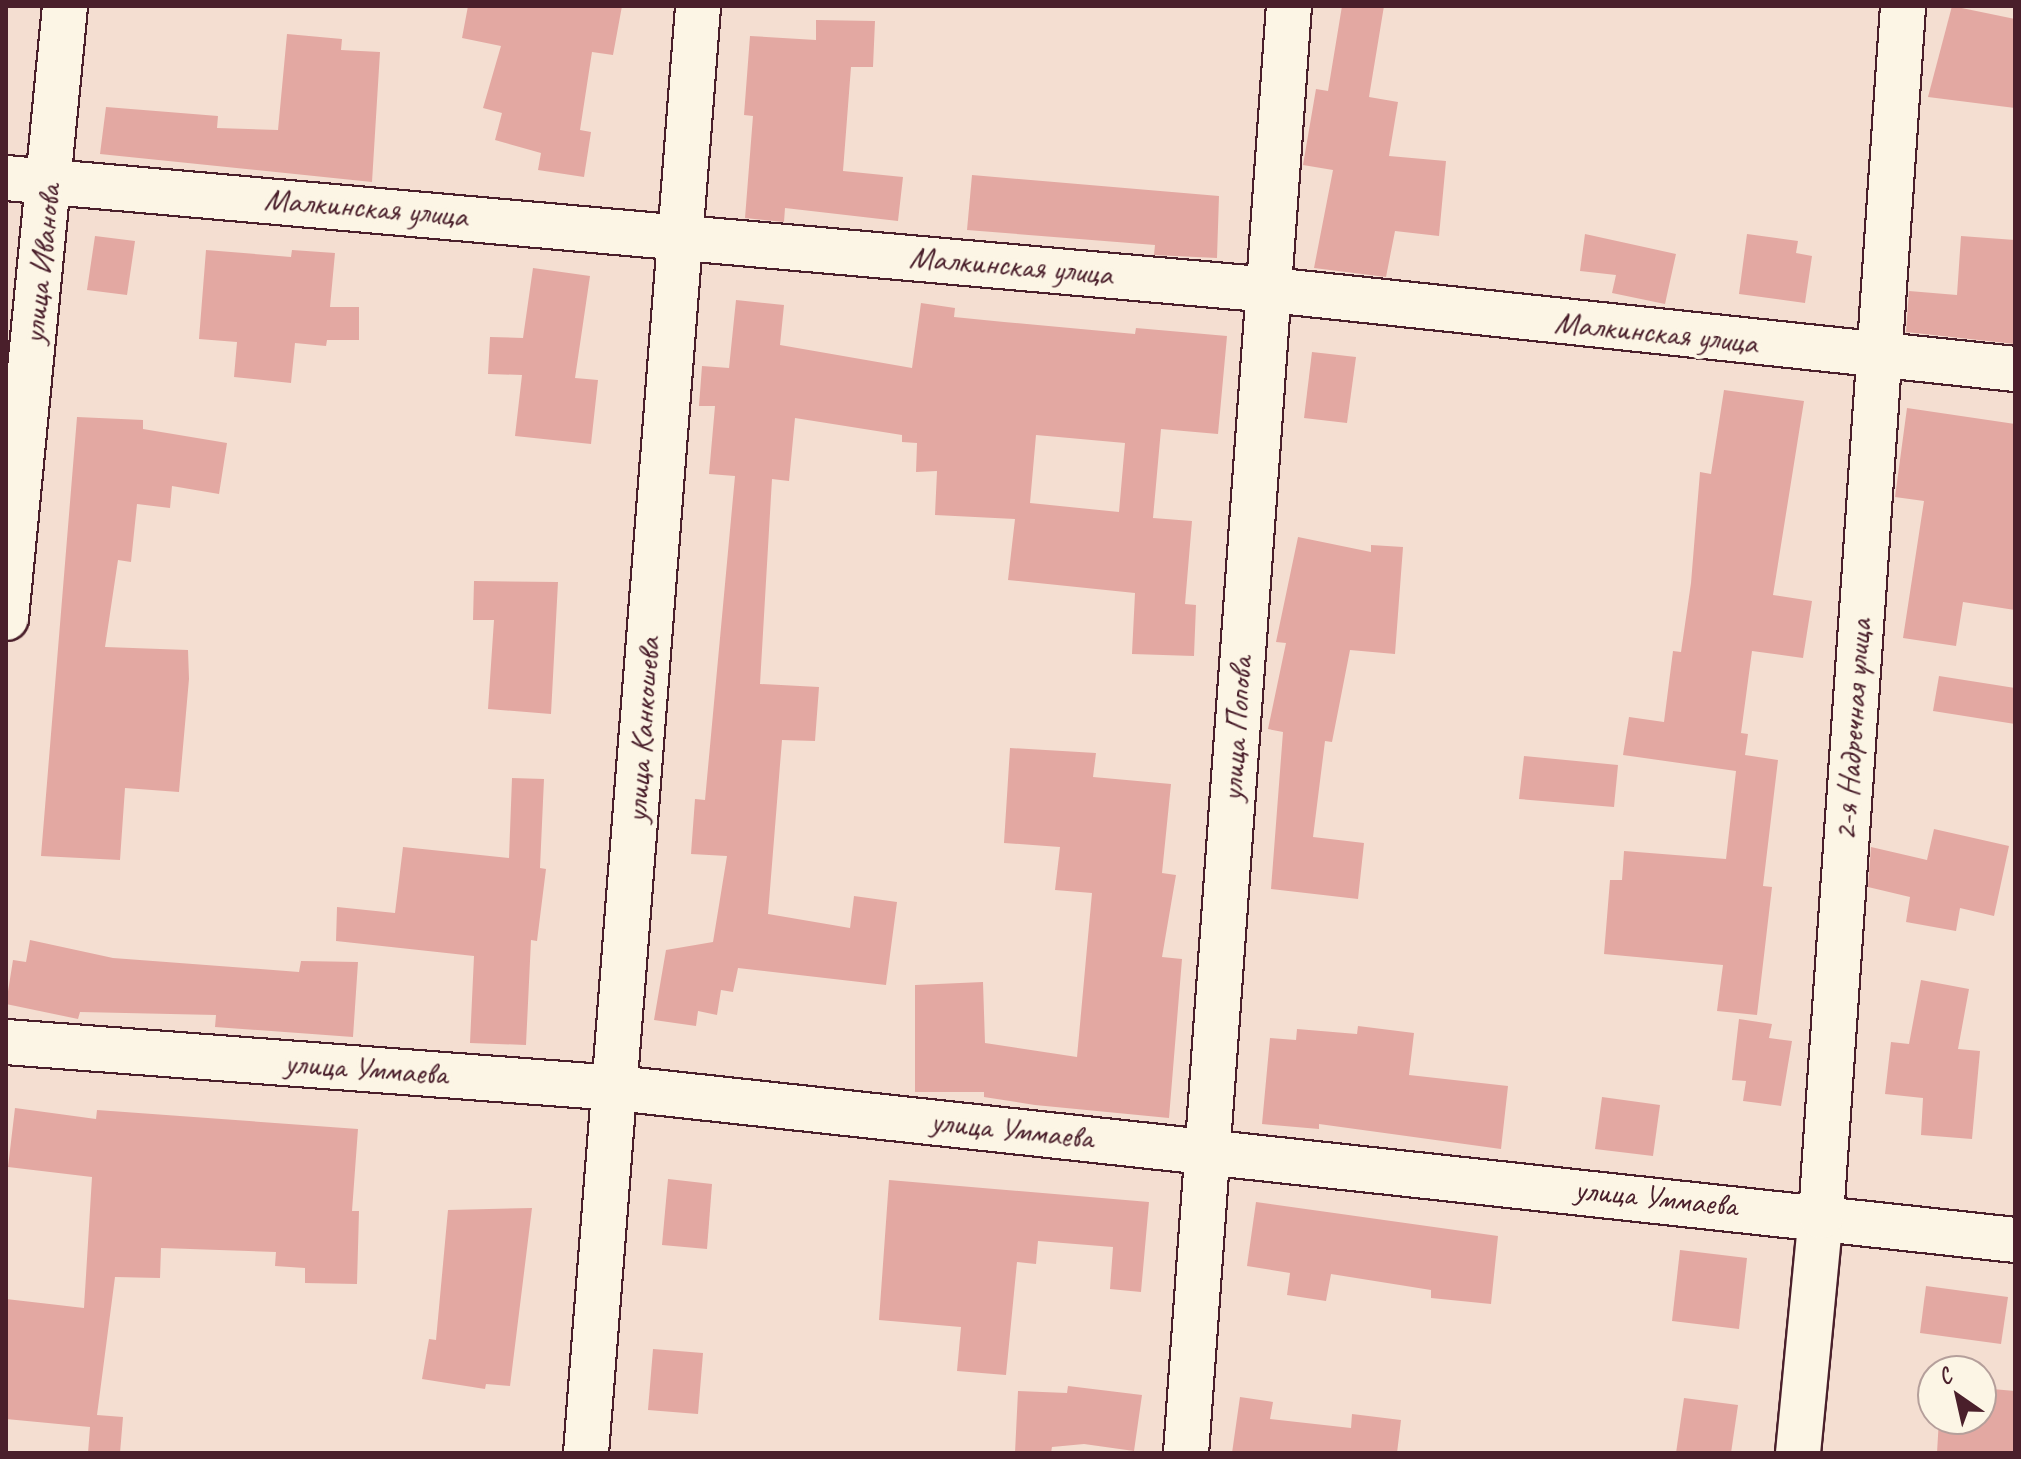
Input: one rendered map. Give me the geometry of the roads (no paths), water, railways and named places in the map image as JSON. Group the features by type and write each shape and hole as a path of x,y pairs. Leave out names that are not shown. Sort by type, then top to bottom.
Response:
{"street":[{"name":"улица Иванова","path":"6,618 65,6"},
{"name":"улица Канкошева","path":"586,1453 698,6"},
{"name":"улица Попова","path":"1186,1453 1211,1150 1242,643 1271,290 1289,6"},
{"name":"2-я Надречная улица","path":"1798,1453 1821,1216 1903,6"},
{"name":"Малкинская улица","path":"6,178 680,234 1271,290 1877,357 2015,369"},
{"name":"улица Уммаева","path":"6,1042 616,1088 1821,1216 2015,1240"}]}
